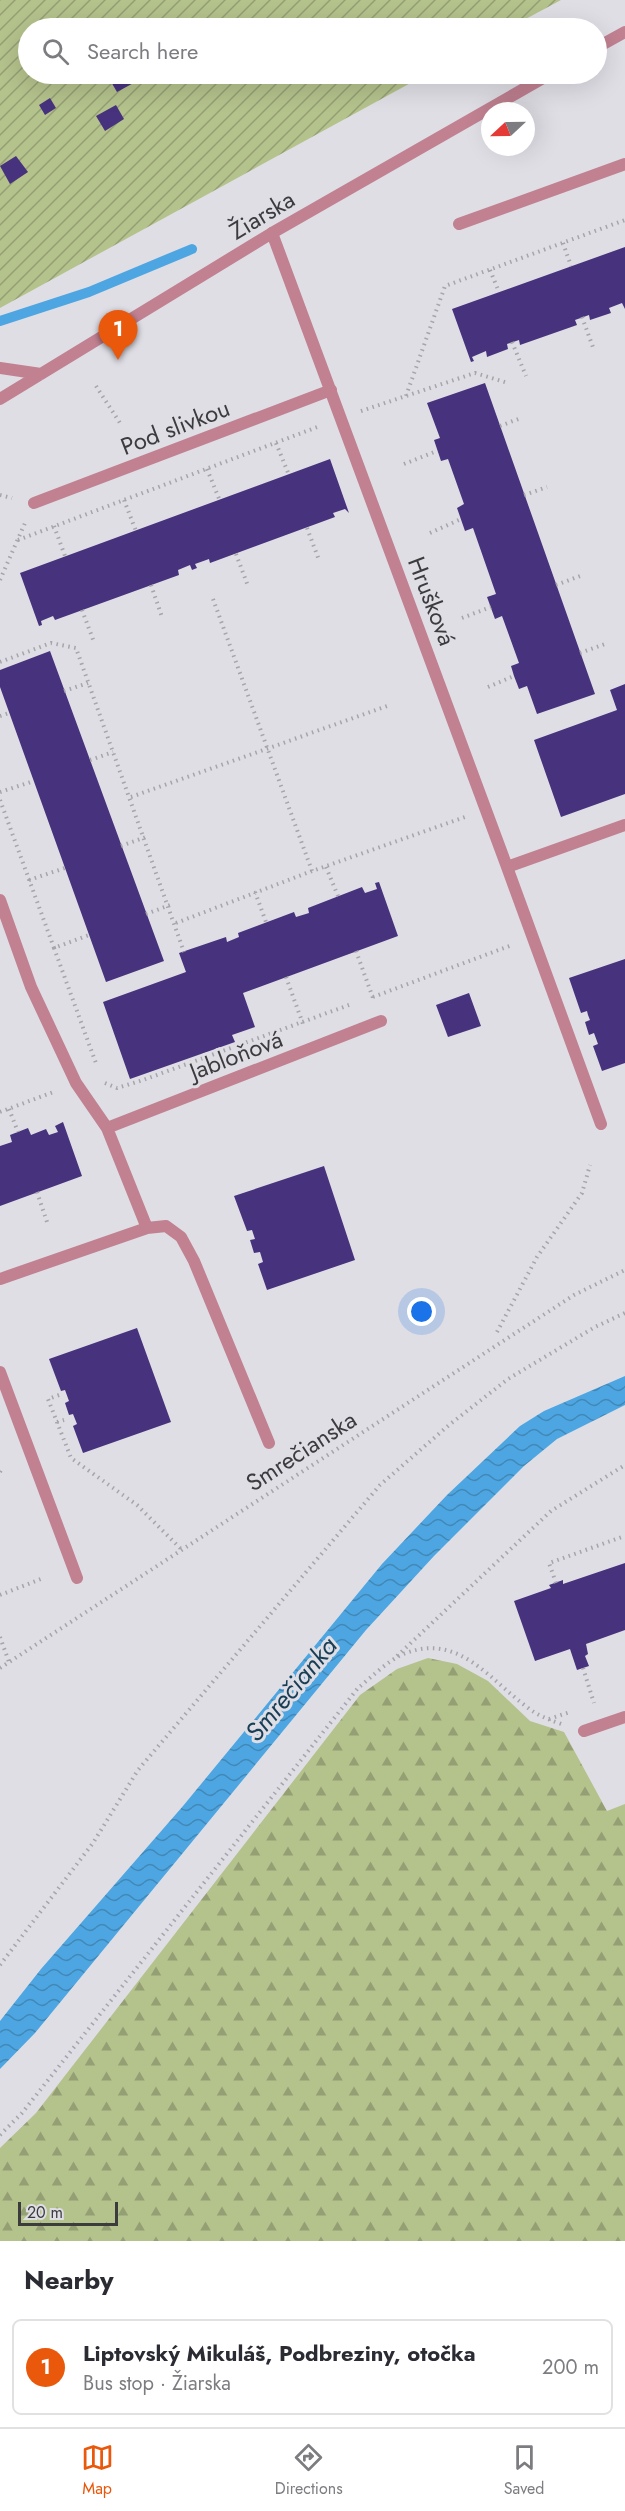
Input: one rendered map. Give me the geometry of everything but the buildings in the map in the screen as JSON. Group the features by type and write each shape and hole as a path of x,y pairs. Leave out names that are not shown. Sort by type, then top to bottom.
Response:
{"street":[{"path":"607,42 625,32"},
{"name":"Žiarska","path":"0,399 272,233 533,84"},
{"path":"459,224 625,164"},
{"name":"Hrušková","path":"272,233 601,1124"},
{"path":"0,368 41,374"},
{"name":"Pod slivkou","path":"34,503 331,390"},
{"path":"507,867 625,825"},
{"path":"0,900 31,987 76,1083 106,1128 147,1228"},
{"name":"Jabloňová","path":"106,1128 381,1021"},
{"path":"0,1279 147,1228 166,1226 181,1237 194,1261 269,1443"},
{"path":"0,1372 77,1578"},
{"path":"584,1731 625,1717"}],"path":[{"path":"406,397 445,286 625,220"},
{"path":"563,243 571,266"},
{"path":"490,270 499,292"},
{"path":"582,317 594,350"},
{"path":"512,342 526,376"},
{"path":"18,540 340,418 475,373 508,383"},
{"path":"96,386 120,423"},
{"path":"500,426 521,418"},
{"path":"276,443 289,475"},
{"path":"404,464 437,451"},
{"path":"207,469 220,501"},
{"path":"524,495 547,487"},
{"path":"124,500 136,531"},
{"path":"0,580 34,503"},
{"path":"430,533 460,519"},
{"path":"54,526 65,556"},
{"path":"307,528 319,560"},
{"path":"236,554 248,586"},
{"path":"556,585 580,576"},
{"path":"151,585 162,617"},
{"path":"213,599 312,871"},
{"path":"462,618 491,607"},
{"path":"82,610 94,642"},
{"path":"0,663 51,643 76,648 112,752 146,837 184,952"},
{"path":"580,653 605,644"},
{"path":"488,687 514,676"},
{"path":"64,691 88,683"},
{"path":"131,797 390,705"},
{"path":"0,716 9,713"},
{"path":"90,760 112,752"},
{"path":"0,792 34,781"},
{"path":"0,800 98,1069"},
{"path":"176,923 312,871 486,809"},
{"path":"121,846 146,837"},
{"path":"326,867 338,896"},
{"path":"29,879 65,868"},
{"path":"255,892 267,922"},
{"path":"146,914 170,905"},
{"path":"54,948 89,935"},
{"path":"363,1000 533,938"},
{"path":"356,951 381,1021"},
{"path":"286,977 311,1048"},
{"path":"102,1080 117,1088 126,1086 353,1004"},
{"path":"0,1112 76,1083"},
{"path":"9,1108 18,1132"},
{"path":"497,1332 537,1257 582,1193 590,1165"},
{"path":"38,1192 48,1225"},
{"name":"Smrečianska","path":"0,1668 574,1295 625,1270"},
{"path":"0,1965 93,1843 138,1770 380,1485 449,1425 508,1379 595,1327 625,1313"},
{"path":"59,1395 48,1399 70,1458 137,1505 182,1550"},
{"path":"57,1422 64,1420"},
{"path":"390,1663 551,1511 625,1465"},
{"path":"556,1583 549,1563 625,1536"},
{"path":"0,1595 41,1579"},
{"path":"0,1637 9,1662"},
{"path":"0,2135 22,2114 357,1688 390,1663 407,1652 438,1648 470,1659 542,1718 584,1731"},
{"path":"583,1668 594,1703"}],"green space":[{"path":"0,0 561,0 528,18 18,18 18,84 409,84 0,308"},
{"path":"428,1658 457,1664 488,1681 530,1721 564,1732 607,1811 625,1804 625,2241 0,2241 0,2148 36,2113 360,1695 397,1669"}],"water":[{"name":"Smrečianka","path":"625,1376 625,1405 557,1439 524,1466 434,1556 366,1630 35,2033 0,2069 0,2021 41,1969 183,1806 382,1564 447,1495 520,1426 544,1411"}],"waterway":[{"path":"0,321 89,292 192,249"}],"place":[{"name":"Liptovský Mikuláš, Podbreziny, otočka","path":"118,360"}]}
